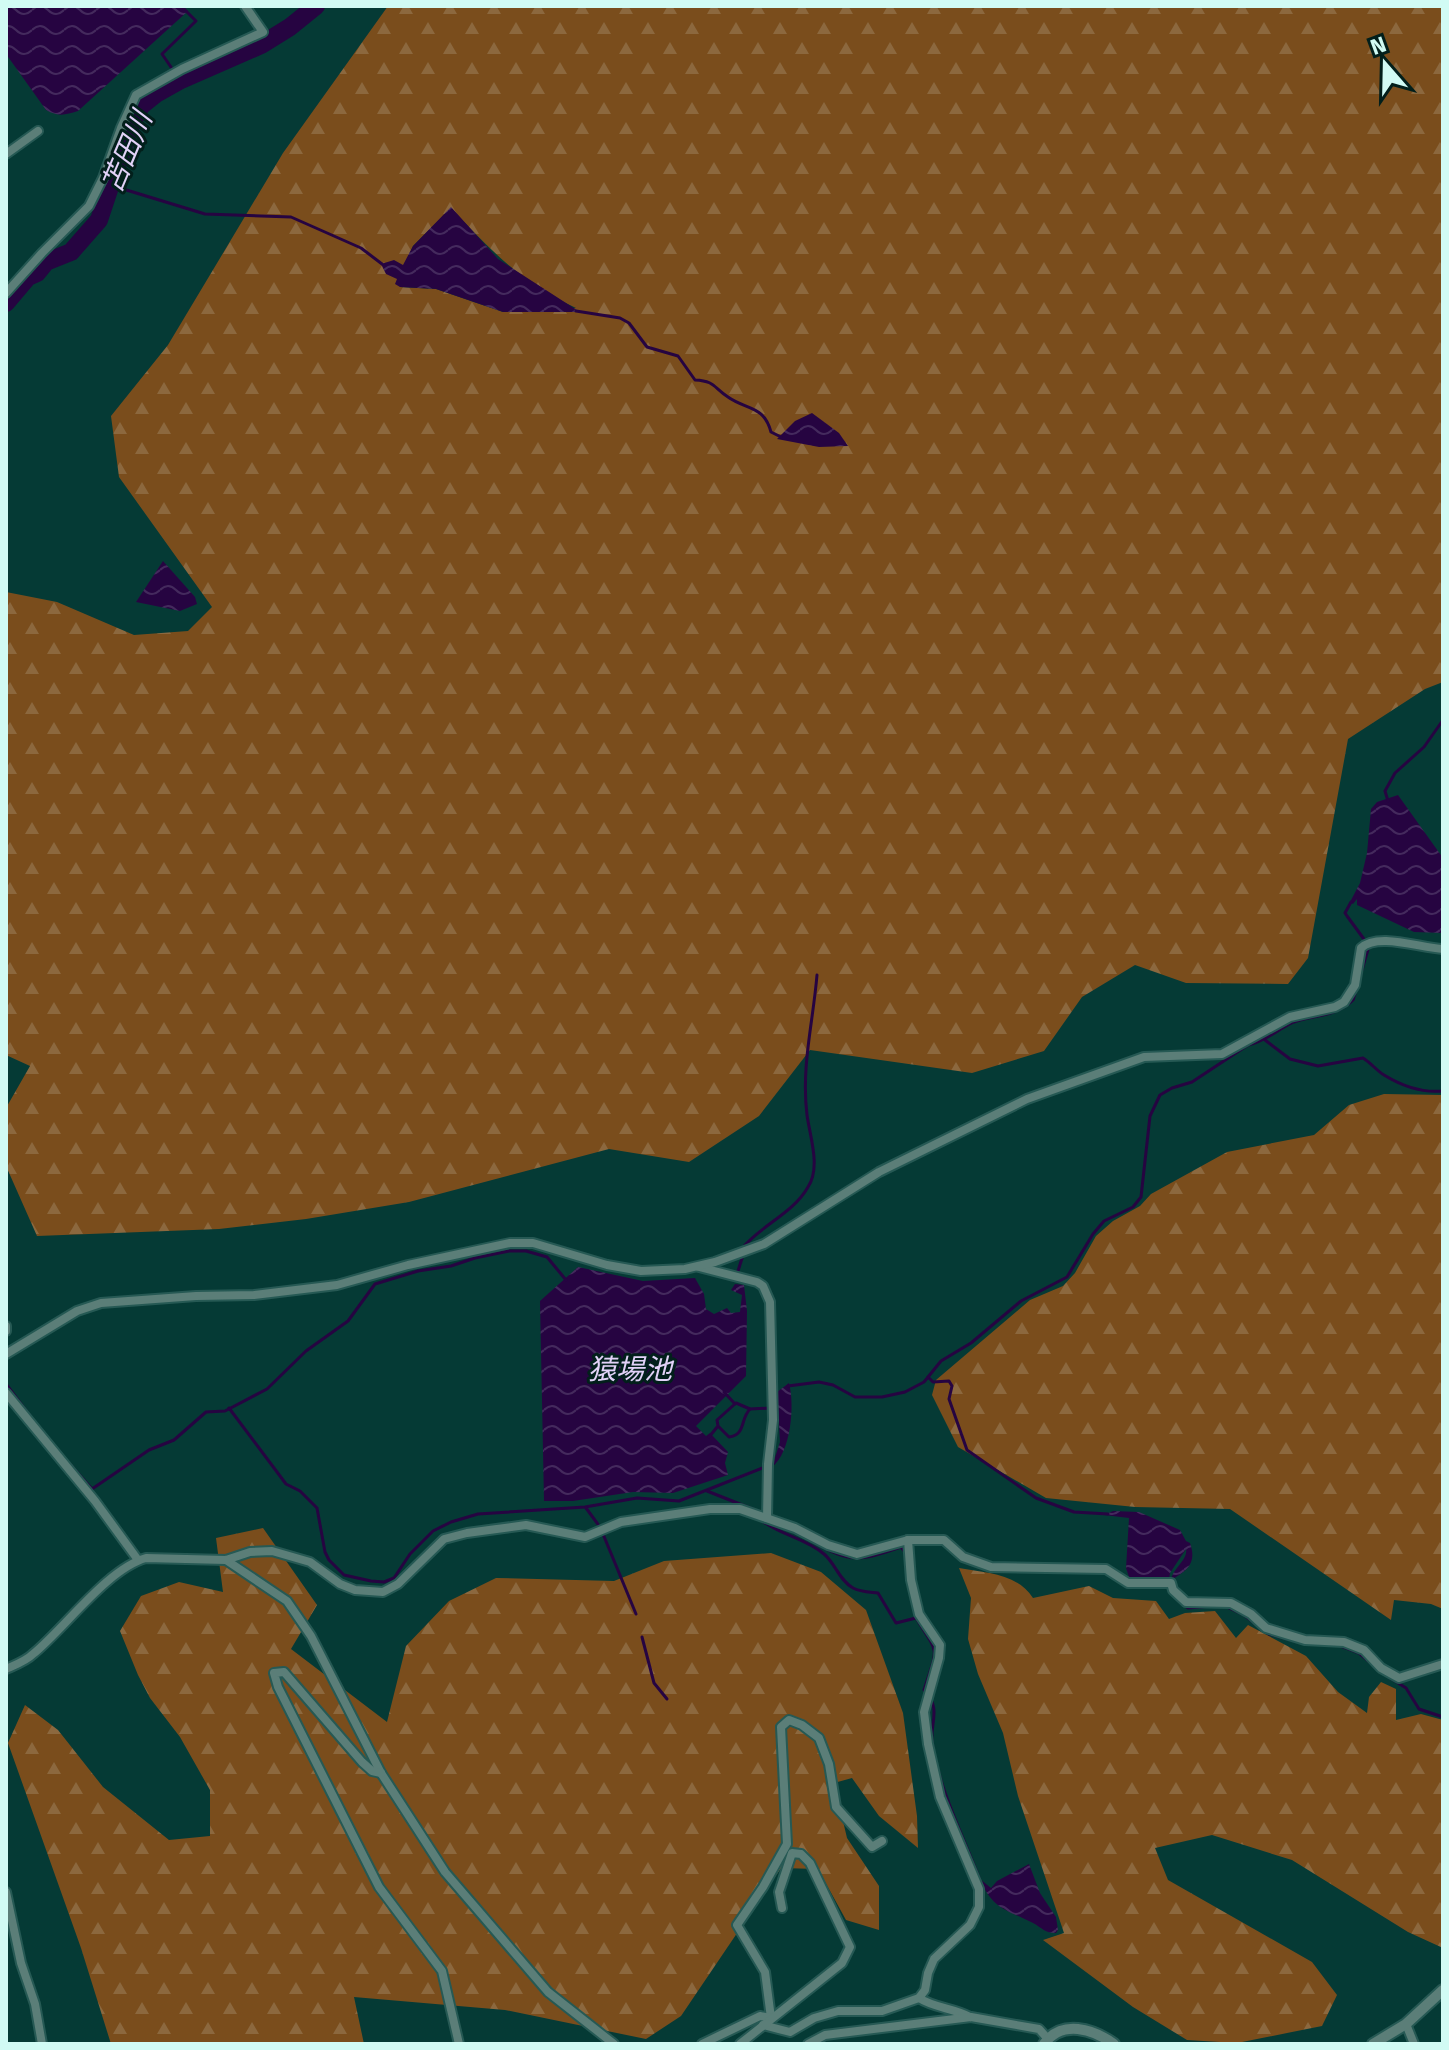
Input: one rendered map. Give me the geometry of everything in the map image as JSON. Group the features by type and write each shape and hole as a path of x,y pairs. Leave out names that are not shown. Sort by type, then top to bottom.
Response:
{"street":[{"path":"6,293 89,206 136,95 182,69 263,32 245,6"},
{"path":"6,154 38,131"},
{"path":"6,1354 63,1318 101,1303 254,1295 337,1285 408,1265 510,1243 533,1243 607,1265 641,1271 664,1272 699,1267 764,1244 879,1172 1027,1099 1144,1057 1222,1054 1290,1017 1335,1007 1344,1002 1355,985 1366,944 1380,940 1443,949"},
{"path":"699,1267 757,1282 768,1295 773,1408 761,1516"},
{"path":"6,1393 95,1501 138,1560"},
{"path":"6,1669 32,1656 110,1579 146,1558 226,1560 250,1552 272,1551 310,1562 340,1584 355,1590 383,1592 398,1584 444,1539 467,1533 526,1525 585,1537 621,1522 710,1509 740,1509 857,1554 908,1540 944,1540 963,1557 991,1567 1106,1569 1128,1583 1171,1583 1173,1590 1186,1602 1231,1603 1251,1614 1266,1628 1305,1640 1344,1642 1364,1650 1381,1668 1399,1678 1443,1664"},
{"path":"763,2025 790,2032 814,2018 838,2011 882,2011 919,1998 925,1990 934,1959 970,1925 979,1907 979,1889 940,1797 928,1744 924,1712 940,1645 919,1614 911,1580 908,1540"},
{"path":"226,1560 287,1601 327,1664 381,1773 445,1872 548,1992 614,2044"},
{"path":"381,1773 372,1771 362,1762 284,1672 274,1673 278,1687 379,1887 442,1971 459,2044"},
{"path":"771,2018 765,1972 737,1925 787,1844 781,1727 789,1720 802,1725 819,1738 829,1764 836,1807 872,1847 882,1841"},
{"path":"740,2044 842,1963 850,1947 810,1863 801,1854 792,1853 779,1892 782,1908"},
{"path":"6,1892 21,1963 35,2004 42,2044"},
{"path":"1373,2044 1406,2024 1443,1990"},
{"path":"919,1998 971,2017"},
{"path":"702,2044 760,2016 771,2018"},
{"path":"808,2044 825,2035 971,2017 1039,2029 1046,2042 1068,2028 1093,2031 1114,2044"},
{"path":"1406,2024 1414,2044"}],"green space":[{"path":"388,6 1443,6 1443,682 1425,689 1348,739 1308,958 1288,984 1186,983 1135,965 1082,997 1044,1051 972,1073 810,1050 759,1116 689,1162 609,1149 409,1202 306,1219 219,1229 37,1236 6,1166 6,1108 30,1066 6,1055 6,592 57,602 134,635 188,631 212,607 119,477 111,416 168,345 283,153","holes":["451,208 523,277 576,308 503,312 436,289 400,287 398,279 413,246"]},
{"path":"1384,1094 1443,1095 1443,1609 1431,1604 1394,1600 1391,1620 1230,1509 1135,1507 1046,1498 958,1447 932,1395 936,1380 1030,1300 1063,1286 1075,1273 1096,1236 1113,1221 1140,1206 1151,1194 1227,1152 1314,1135 1349,1105"},
{"path":"263,1528 317,1605 291,1649 387,1722 406,1646 449,1601 496,1578 614,1581 664,1561 771,1553 821,1572 866,1610 903,1713 917,1816 918,1848 879,1816 852,1778 834,1783 847,1838 879,1886 879,1930 846,1920 818,1869 781,1868 681,2016 646,2039 505,2010 354,1997 364,2044 111,2044 81,1948 8,1743 25,1705 58,1730 103,1787 169,1840 210,1836 210,1790 180,1737 150,1698 120,1631 141,1596 179,1582 223,1592 216,1538"},
{"path":"959,1568 1010,1579 1033,1598 1089,1586 1113,1598 1156,1601 1169,1619 1185,1613 1215,1611 1236,1638 1248,1625 1306,1656 1338,1692 1367,1713 1369,1697 1381,1682 1396,1689 1396,1720 1421,1714 1443,1720 1443,1948 1408,1932 1292,1860 1212,1835 1155,1848 1168,1880 1312,1962 1337,1995 1322,2026 1237,2043 1187,2040 1133,2007 1043,1940 1064,1933 1018,1796 1003,1733 978,1674 968,1639 971,1598"}],"water":[{"path":"6,6 183,6 188,11 78,111 62,115 46,110 6,54"},
{"path":"451,207 498,259 580,312 503,312 436,289 395,284 397,279 386,274 381,264 394,260 403,265 413,246"},
{"path":"812,413 839,433 848,446 819,447 777,439 795,421"},
{"path":"163,561 195,597 197,604 180,611 136,602"},
{"path":"1398,795 1443,858 1443,933 1414,932 1357,905 1357,899 1353,904 1350,902 1360,883 1367,853 1371,809 1377,802"},
{"name":"猿場池","path":"578,1267 643,1281 695,1278 704,1294 706,1309 714,1314 727,1308 731,1313 740,1312 742,1295 731,1290 735,1284 744,1285 747,1311 746,1376 696,1426 706,1436 710,1433 728,1452 725,1463 728,1475 673,1493 633,1492 573,1501 544,1501 540,1301"},
{"path":"789,1383 792,1403 790,1428 784,1451 772,1467 780,1442 777,1392"},
{"path":"1113,1511 1139,1512 1180,1530 1192,1550 1190,1565 1171,1580 1185,1557 1186,1549 1170,1573 1169,1580 1130,1580 1126,1568 1129,1518 1104,1515"},
{"path":"1029,1864 1040,1893 1056,1917 1056,1933 1046,1931 995,1903 980,1879 991,1888 997,1881"}],"waterway":[{"name":"苫田川","path":"6,303 28,277 37,273 46,262 71,252 99,220 130,127 141,106 181,80 261,45 316,6"},
{"path":"173,70 162,54 196,21 184,9"},
{"path":"110,185 205,214 291,217 361,248 382,264"},
{"path":"576,311 620,318 629,323 647,347 678,356 695,380 710,383 735,401 759,412 771,432 781,437"},
{"path":"1388,801 1385,791 1395,773 1424,747 1443,720"},
{"path":"788,1386 819,1382 833,1385 855,1397 882,1397 905,1392 924,1382 941,1361 971,1343 1021,1301 1067,1277 1104,1221 1133,1207 1141,1197 1150,1116 1160,1095 1192,1082 1248,1045 1294,1022 1333,1012 1353,1000 1369,946 1345,913 1351,902"},
{"path":"745,1245 795,1204 812,1179 814,1161 805,1080 817,975"},
{"path":"1265,1040 1290,1059 1318,1066 1363,1058 1398,1082 1420,1090 1443,1091"},
{"path":"68,1462 92,1489 149,1450 174,1440 206,1412 225,1411 267,1389 306,1351 348,1321 375,1284 509,1251 526,1251 547,1257 566,1280"},
{"path":"738,1271 743,1255"},
{"path":"928,1377 933,1382 949,1381 952,1386 949,1399 967,1450 1036,1498 1074,1512 1108,1514"},
{"path":"6,1384 30,1416"},
{"path":"724,1392 735,1404"},
{"path":"709,1437 718,1426 717,1420 736,1403 750,1409 772,1408"},
{"path":"229,1408 286,1484 300,1491 317,1508 329,1560 344,1575 371,1581 384,1582 394,1578 410,1554 433,1531 478,1514 585,1507 637,1498 679,1501 765,1467"},
{"path":"719,1427 729,1437 734,1436 750,1409"},
{"path":"707,1491 755,1510"},
{"path":"586,1508 600,1527"},
{"path":"761,1520 824,1554 853,1588 878,1593 896,1623 916,1618 929,1639 934,1658 924,1690 933,1703 935,1760 981,1883"},
{"path":"784,1528 803,1536"},
{"path":"603,1534 636,1614"},
{"path":"813,1542 837,1554 856,1558 901,1547 905,1552"},
{"path":"907,1579 916,1618"},
{"path":"1181,1603 1188,1608 1212,1606"},
{"path":"1227,1607 1244,1615 1269,1634 1302,1643"},
{"path":"642,1637 654,1683 667,1699"},
{"path":"1341,1646 1359,1653 1372,1664"},
{"path":"1384,1674 1406,1688 1419,1709 1443,1717"}]}
